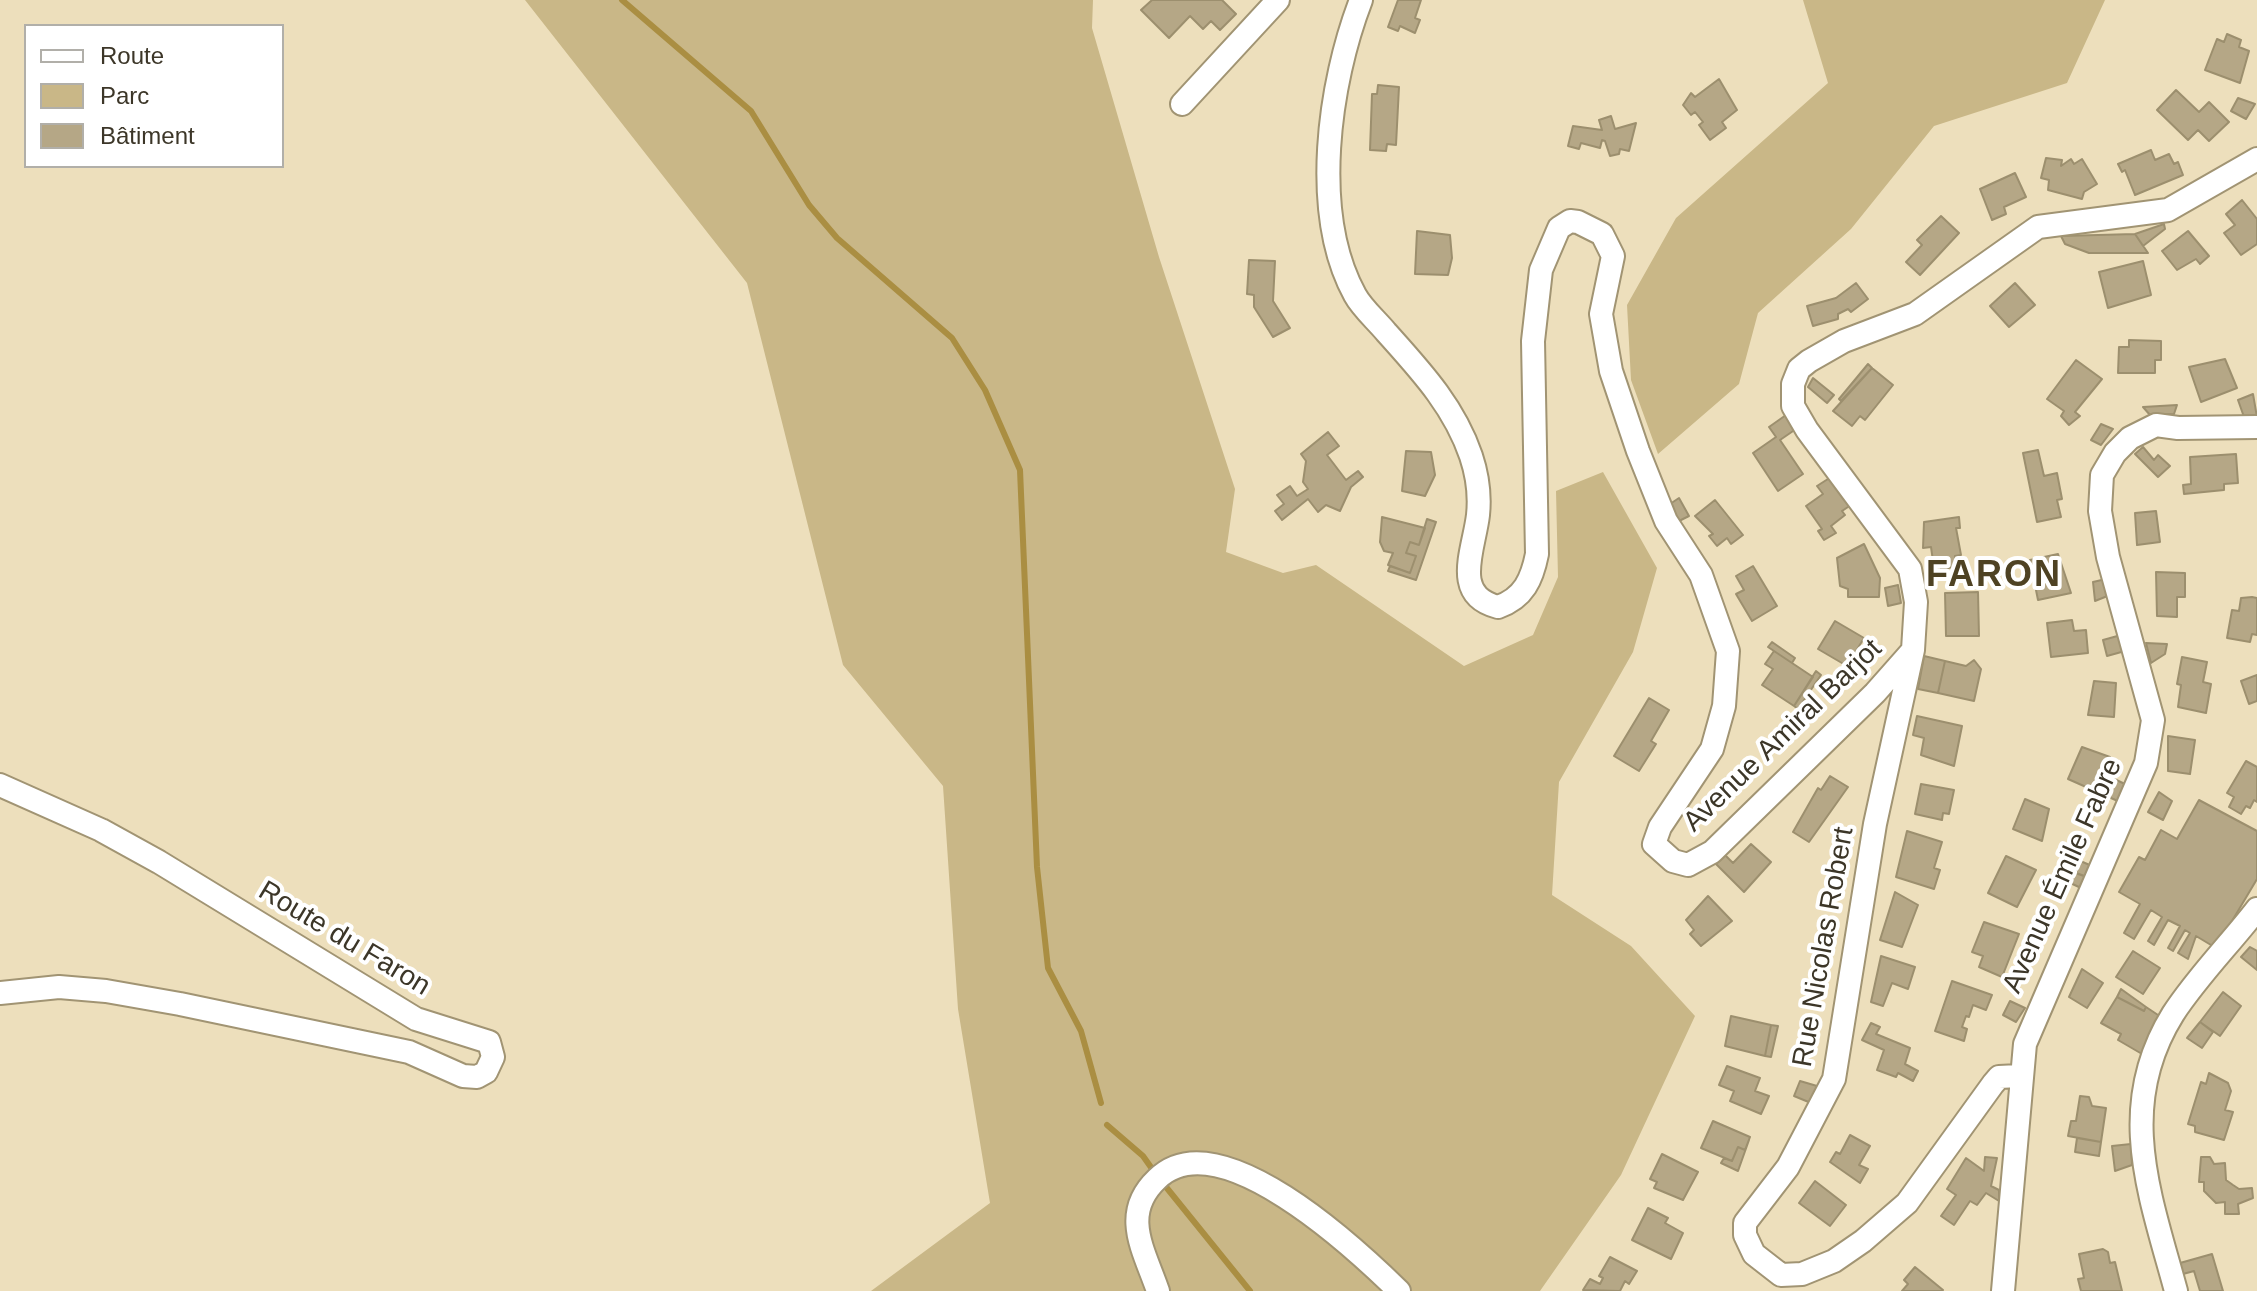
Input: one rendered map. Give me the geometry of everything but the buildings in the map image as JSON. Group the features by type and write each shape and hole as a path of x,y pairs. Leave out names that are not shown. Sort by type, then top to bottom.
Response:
{"street":[{"path":"1182,104 1278,0"},
{"name":"Avenue Amiral Barjot","path":"1361,0 1348,35 1333,119 1329,199 1334,235 1355,296 1446,401 1471,455 1478,515 1469,577 1476,597 1485,604 1498,607 1522,594 1533,574 1537,554 1533,341 1546,257 1559,228 1570,221 1590,225 1602,234 1613,256 1601,314 1611,371 1666,521 1701,575 1728,651 1724,706 1712,749 1660,827 1654,844 1673,861 1688,865 1712,852 1875,693 1913,650"},
{"path":"1913,650 1916,602 1910,569 1793,406 1793,384 1799,369 1844,341 1915,314 2038,227 2168,210 2257,159"},
{"name":"Avenue Émile Fabre","path":"2003,1291 2019,1076 2033,1019 2146,763 2153,720 2108,557 2100,511 2102,475 2115,453 2130,438 2156,425 2257,427"},
{"name":"Rue Nicolas Robert","path":"1913,650 1875,824 1834,1079 1788,1167 1745,1223 1745,1235 1754,1254 1781,1275 1802,1274 1834,1261 1907,1203 1999,1077 2019,1076"},
{"name":"Route du Faron","path":"0,785 101,830 159,862 416,1019 489,1042 493,1057 486,1072 477,1077 463,1076 409,1052 172,1002 59,987 0,993"},
{"path":"2176,1291 2141,1163 2141,1104 2152,1054 2174,1013 2257,909"},
{"path":"1158,1291 1139,1235 1137,1208 1158,1177 1178,1165 1201,1162 1246,1176 1330,1227 1399,1291"}],"green space":[{"path":"525,0 1093,0 1092,28 1159,257 1235,489 1226,552 1283,573 1316,565 1464,666 1533,635 1558,577 1556,491 1603,472 1657,568 1633,652 1559,782 1552,895 1631,946 1695,1016 1621,1175 1540,1291 871,1291 990,1203 958,1009 943,786 843,665 747,283"},
{"path":"1803,0 2105,0 2067,83 1934,126 1851,229 1758,313 1739,384 1658,454 1631,380 1627,305 1676,218 1828,83"}],"waterway":[{"path":"622,0 751,111 809,205 837,238 952,338 985,390 1020,470 1037,867 1048,968 1081,1031 1101,1103"},
{"path":"1107,1125 1143,1156 1155,1173"},
{"path":"1162,1182 1250,1291"}],"district":[{"name":"FARON","path":"1994,576"}]}
